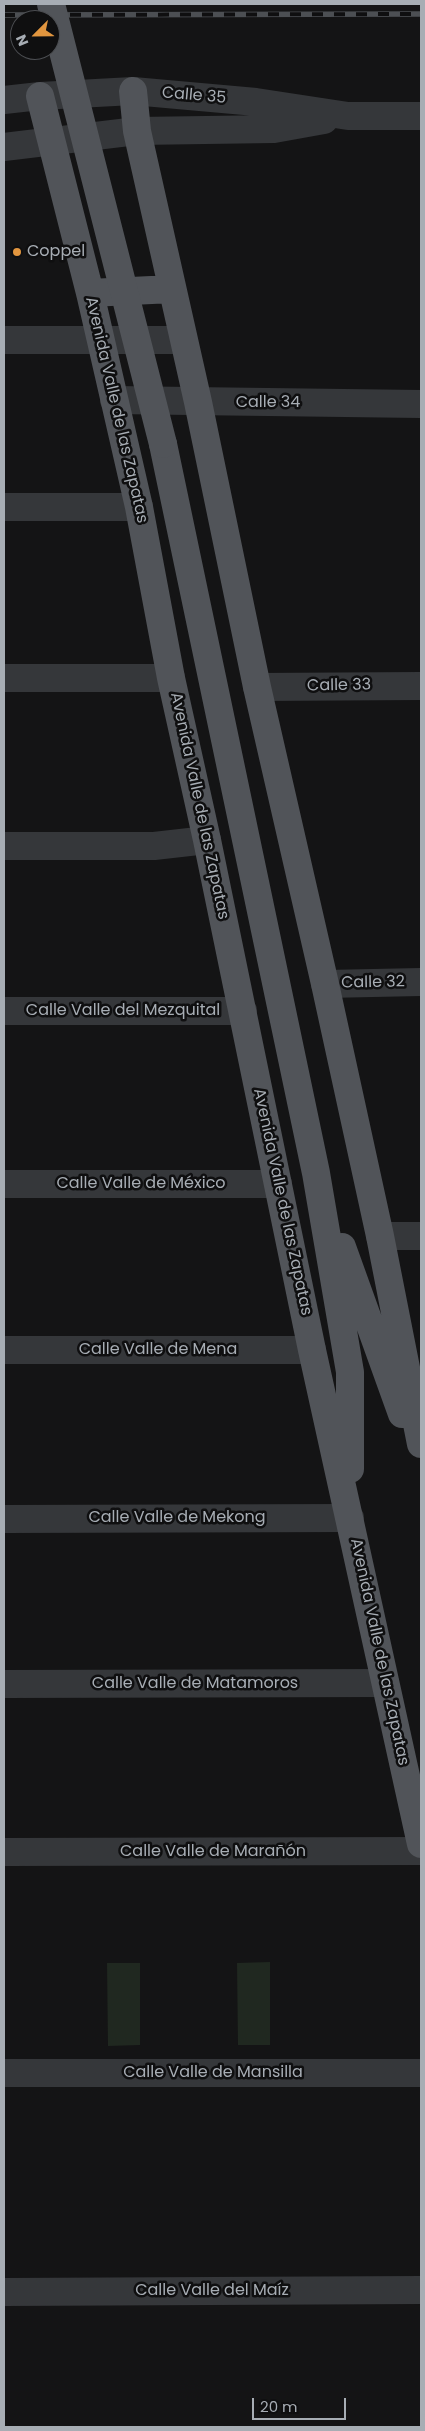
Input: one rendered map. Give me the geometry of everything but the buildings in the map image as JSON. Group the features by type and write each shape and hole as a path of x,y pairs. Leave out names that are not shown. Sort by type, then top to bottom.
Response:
{"main road":[{"name":"Avenida Valle de las Zapatas","path":"52,4 163,444 316,1172 350,1372 350,1518"},
{"path":"133,91 137,132 198,402 257,687 380,1236 421,1444"},
{"name":"Avenida Valle de las Zapatas","path":"40,96 90,293 139,507 171,678 243,1011 312,1350 421,1844"},
{"path":"90,293 172,289"},
{"name":"Avenida Valle de las Zapatas","path":"316,1172 397,1401 421,1461"}],"street":[{"name":"Calle 35","path":"4,100 133,91 256,102 348,116 421,116"},
{"name":"Calle 35","path":"4,147 137,132 274,129 348,116"},
{"path":"4,340 183,340"},
{"name":"Calle 34","path":"114,400 421,404"},
{"path":"4,508 139,507"},
{"path":"4,678 171,678"},
{"name":"Calle 33","path":"257,687 421,686"},
{"path":"4,846 154,846 207,840"},
{"name":"Calle 32","path":"325,984 421,982"},
{"name":"Calle Valle del Mezquital","path":"4,1011 243,1011"},
{"name":"Calle Valle de México","path":"4,1184 278,1184"},
{"path":"380,1236 421,1236"},
{"name":"Calle Valle de Mena","path":"4,1350 312,1350"},
{"name":"Calle Valle de Mekong","path":"4,1519 350,1518"},
{"name":"Calle Valle de Matamoros","path":"4,1684 385,1683"},
{"name":"Calle Valle de Marañón","path":"4,1852 421,1852"},
{"name":"Calle Valle de Mansilla","path":"4,2073 421,2073"},
{"name":"Calle Valle del Maíz","path":"4,2292 421,2290"}],"shaded area":[{"path":"270,1962 270,2045 238,2045 237,1963"},
{"path":"107,1963 140,1963 140,2045 108,2046"}],"railway":[{"path":"4,15 421,14"}],"place":[{"name":"Coppel","path":"17,252"}]}
